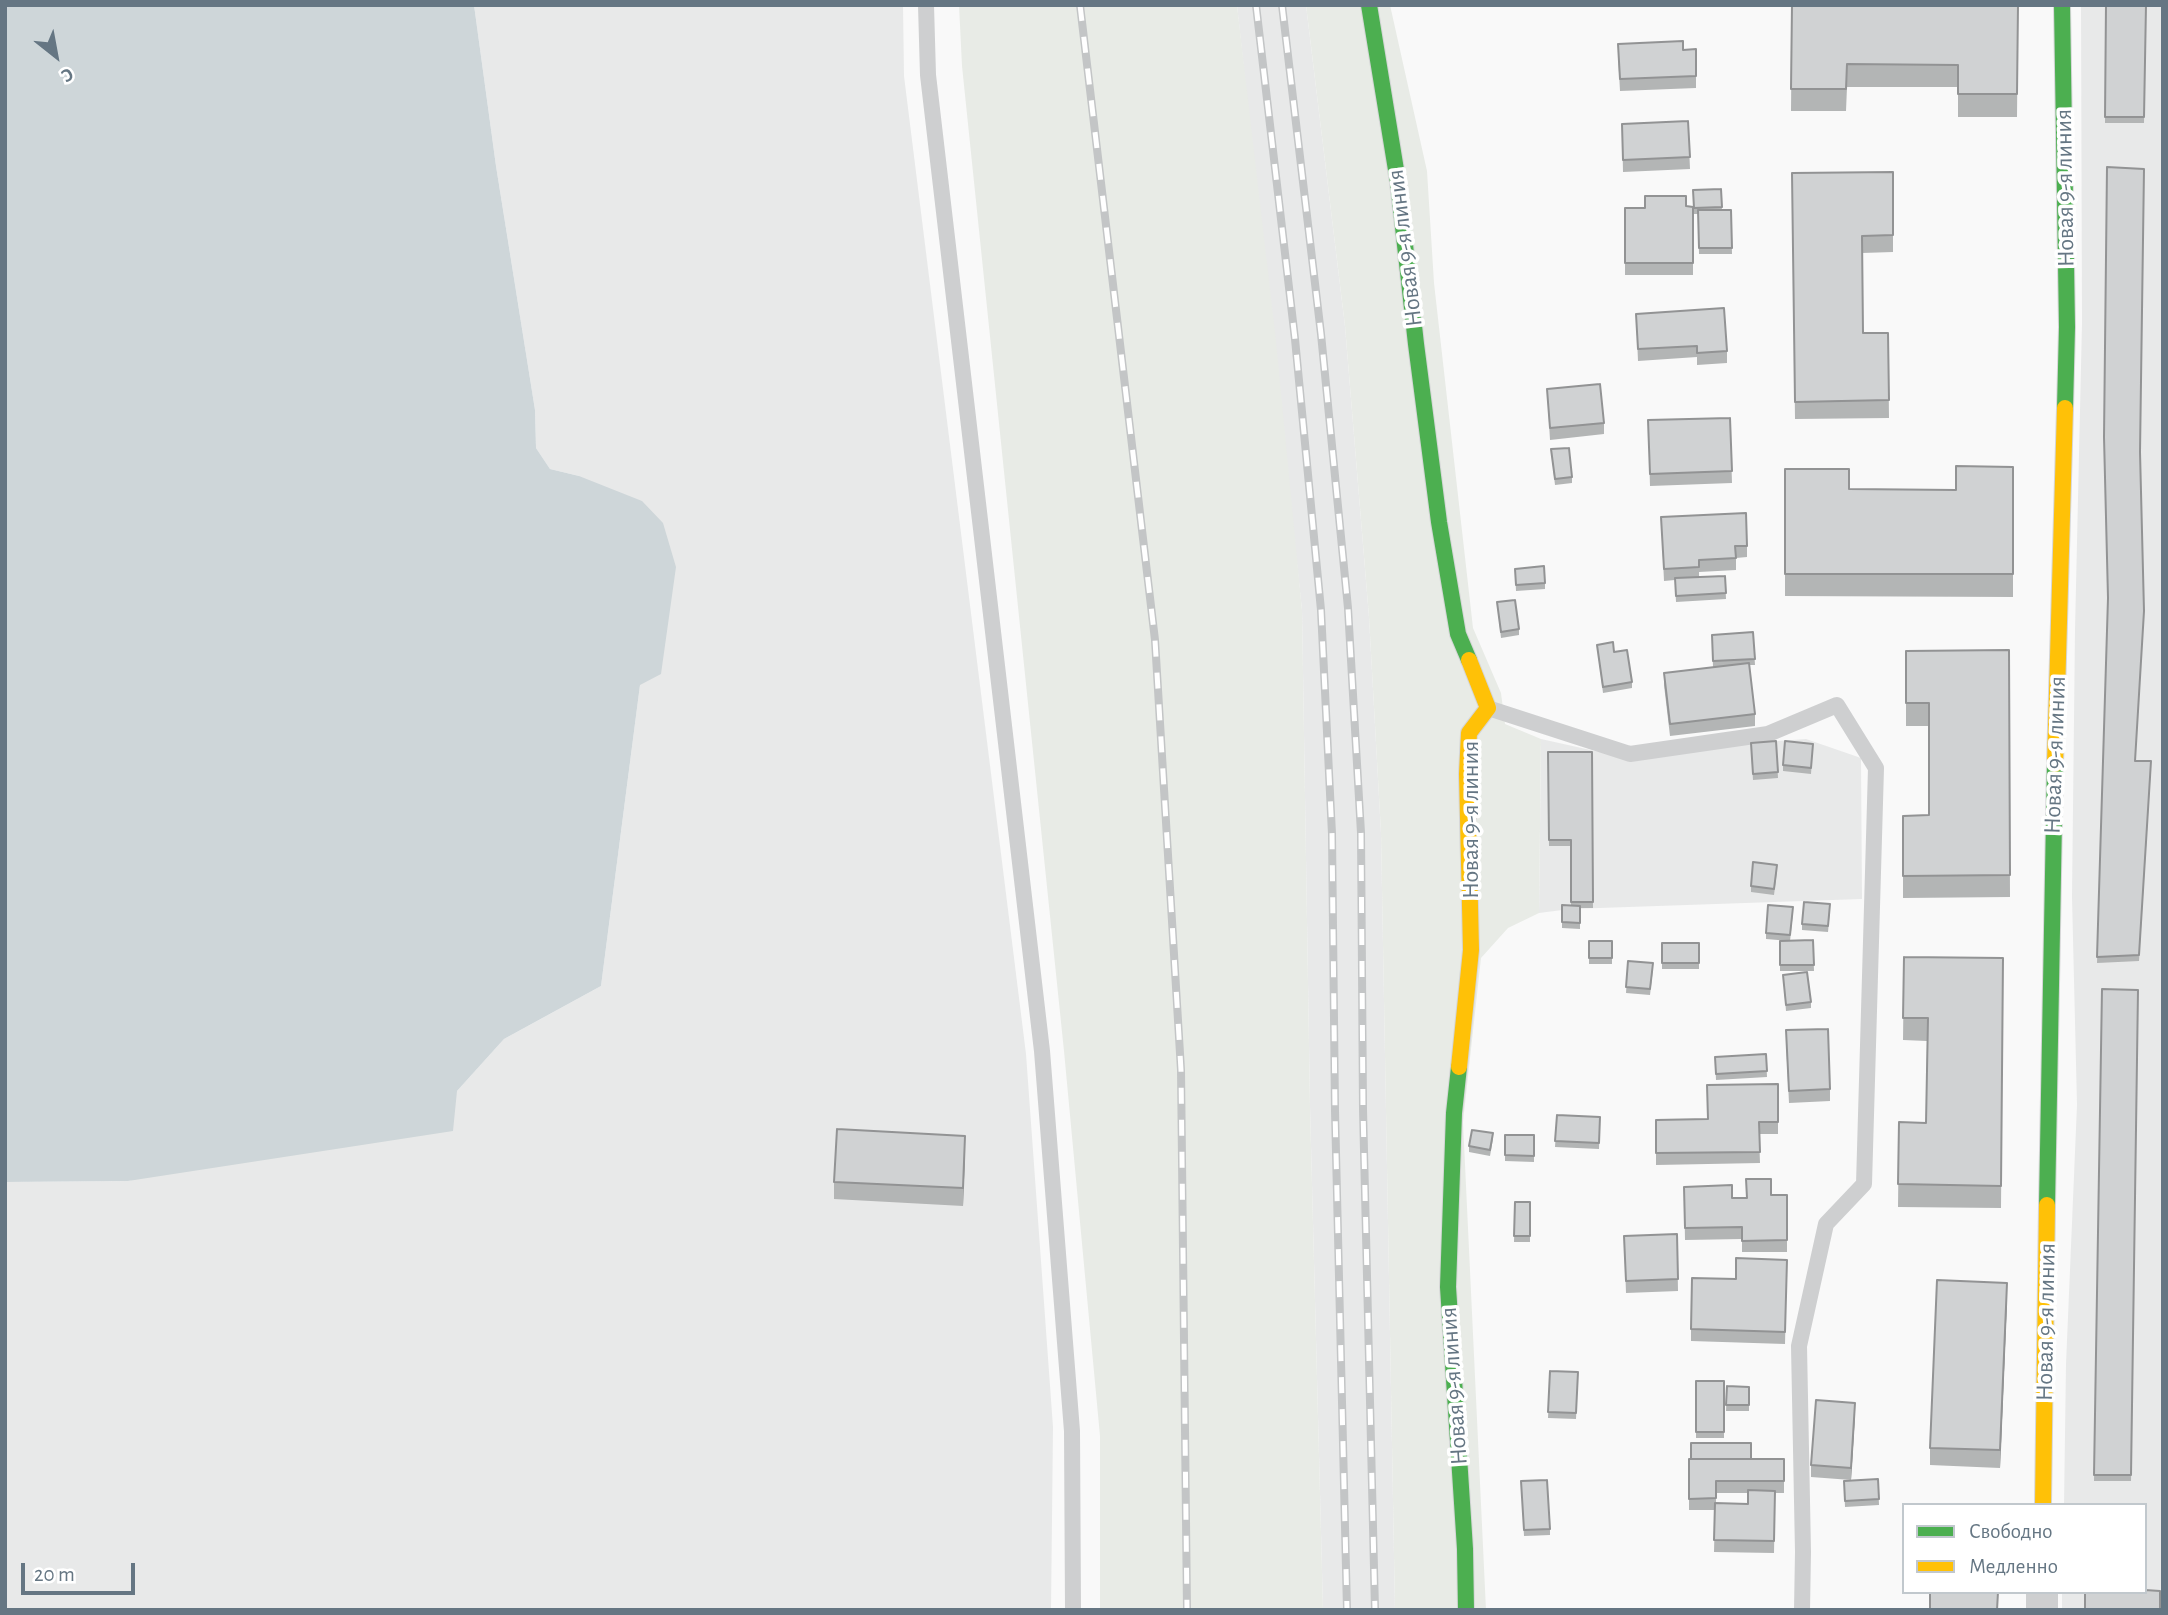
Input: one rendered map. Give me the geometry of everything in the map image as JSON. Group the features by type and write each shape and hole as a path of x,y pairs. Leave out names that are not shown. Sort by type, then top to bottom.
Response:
{"street":[{"name":"Новая 9-я линия","path":"1369,5 1398,182 1417,358 1439,522 1458,634 1488,708 1469,733 1467,774 1471,950 1454,1113 1448,1287 1465,1549 1466,1610"},
{"name":"Новая 9-я линия","path":"2043,1503 2051,895 2067,327 2062,5"}],"lane":[{"path":"926,5 928,75 1042,1051 1072,1431 1073,1610"},
{"path":"1488,708 1630,754 1768,734 1837,705 1876,768 1864,1184 1826,1224 1799,1346 1802,1610"}],"shaded area":[{"path":"5,5 474,5 496,166 535,410 536,448 550,469 579,476 642,501 663,523 676,567 661,674 640,685 601,986 504,1039 457,1091 453,1131 128,1181 5,1182"},
{"path":"474,5 903,5 904,76 1026,1054 1053,1427 1051,1610 5,1610 5,1182 128,1181 457,1091 504,1039 601,986 640,685 579,476 550,469 536,448 535,410 496,166"},
{"path":"959,5 1237,5 1276,341 1302,610 1310,1107 1323,1610 1100,1610 1100,1436 1064,1051 962,66"},
{"path":"1237,5 1306,5 1345,326 1369,617 1381,833 1395,1610 1323,1610 1310,1107 1302,610"},
{"path":"1306,5 1390,5 1427,171 1434,283 1473,628 1501,693 1505,724 1541,739 1539,913 1508,928 1481,958 1463,1122 1486,1610 1395,1610 1381,833 1369,617 1345,326"},
{"path":"2081,5 2163,5 2163,1610 2062,1610 2062,1594 2147,1594 2147,1503 2064,1503 2066,1364 2077,1105 2072,897 2082,323"},
{"path":"1541,739 1631,759 1806,739 1861,758 1862,899 1570,909 1539,913"}],"building":[{"path":"1792,5 2018,5 2017,94 1958,94 1958,65 1847,64 1846,89 1791,89"},
{"path":"2106,5 2146,5 2144,117 2105,117"},
{"path":"1683,41 1683,50 1696,49 1696,76 1620,79 1618,44"},
{"path":"1688,121 1690,157 1623,160 1622,124"},
{"path":"2107,167 2144,169 2140,452 2144,611 2135,761 2151,761 2139,955 2097,957 2108,598 2104,437"},
{"path":"1893,172 1893,235 1862,236 1863,333 1888,333 1889,400 1795,402 1792,173"},
{"path":"1721,189 1722,207 1694,208 1693,190"},
{"path":"1645,196 1686,196 1686,206 1693,207 1693,263 1625,263 1625,208 1645,208"},
{"path":"1698,210 1731,210 1732,248 1699,248"},
{"path":"1724,308 1727,351 1697,353 1697,346 1638,349 1636,314"},
{"path":"1600,384 1604,423 1550,428 1547,389"},
{"path":"1730,418 1732,471 1650,474 1648,420"},
{"path":"1569,448 1572,477 1555,479 1551,449"},
{"path":"1956,466 2013,467 2013,574 1785,574 1785,469 1849,469 1849,489 1956,490"},
{"path":"1746,513 1747,546 1735,546 1736,558 1699,560 1699,567 1664,569 1661,517"},
{"path":"1544,566 1545,583 1516,585 1515,569"},
{"path":"1725,576 1726,593 1676,596 1675,578"},
{"path":"1515,600 1519,629 1501,632 1497,602"},
{"path":"1753,632 1755,659 1713,661 1712,635"},
{"path":"1613,642 1614,652 1627,650 1632,682 1603,687 1597,645"},
{"path":"2009,650 2010,875 1903,876 1903,816 1929,815 1929,703 1906,703 1906,651"},
{"path":"1749,663 1755,714 1670,724 1664,673"},
{"path":"1776,741 1778,772 1753,774 1751,743"},
{"path":"1785,741 1813,744 1811,768 1783,765"},
{"path":"1548,752 1592,752 1593,902 1571,902 1571,840 1549,840"},
{"path":"1753,862 1777,865 1774,889 1751,886"},
{"path":"1804,902 1830,904 1828,926 1802,924"},
{"path":"1562,905 1580,906 1580,923 1562,922"},
{"path":"1768,905 1793,907 1790,935 1766,933"},
{"path":"1813,940 1814,965 1780,965 1780,941"},
{"path":"1589,941 1612,941 1612,958 1589,958"},
{"path":"1662,943 1699,943 1699,963 1662,963"},
{"path":"1904,957 2003,958 2001,1186 1898,1184 1899,1122 1926,1123 1928,1018 1903,1018"},
{"path":"1628,961 1653,963 1650,989 1626,987"},
{"path":"1807,972 1811,1002 1786,1005 1783,975"},
{"path":"2102,989 2138,990 2131,1475 2094,1475"},
{"path":"1828,1029 1830,1089 1789,1091 1786,1030"},
{"path":"1766,1054 1767,1071 1716,1074 1715,1057"},
{"path":"1778,1084 1778,1122 1759,1122 1760,1152 1656,1153 1656,1120 1708,1119 1707,1085"},
{"path":"1557,1115 1600,1117 1599,1143 1555,1141"},
{"path":"837,1129 965,1136 963,1188 834,1182"},
{"path":"1472,1130 1493,1133 1490,1150 1469,1146"},
{"path":"1505,1135 1534,1135 1534,1156 1505,1155"},
{"path":"1746,1179 1771,1179 1771,1195 1787,1195 1787,1240 1742,1241 1742,1227 1685,1228 1684,1187 1732,1185 1732,1198 1747,1198"},
{"path":"1515,1202 1530,1202 1530,1236 1514,1236"},
{"path":"1677,1234 1678,1279 1626,1281 1624,1236"},
{"path":"1736,1258 1787,1260 1785,1332 1691,1329 1692,1278 1736,1279"},
{"path":"1937,1280 2007,1283 2000,1450 1930,1448"},
{"path":"1550,1371 1578,1372 1576,1413 1548,1412"},
{"path":"1696,1381 1724,1381 1724,1432 1696,1432"},
{"path":"1727,1386 1749,1387 1749,1405 1726,1405"},
{"path":"1816,1400 1855,1403 1851,1468 1811,1465"},
{"path":"1691,1443 1751,1443 1751,1459 1691,1459"},
{"path":"1689,1459 1784,1459 1784,1481 1716,1481 1716,1498 1689,1499"},
{"path":"1878,1479 1879,1499 1845,1501 1844,1481"},
{"path":"1547,1480 1550,1529 1524,1530 1521,1481"},
{"path":"1748,1490 1775,1491 1774,1541 1714,1540 1715,1503 1748,1504"},
{"path":"2147,1590 2160,1591 2160,1610 2085,1610 2085,1594 2147,1594"},
{"path":"1930,1594 1998,1594 1997,1610 1930,1610"}],"railway":[{"path":"1080,5 1155,640 1181,1070 1187,1610"},
{"path":"1256,5 1295,339 1321,610 1332,834 1335,1111 1347,1610"},
{"path":"1282,5 1321,334 1348,608 1361,833 1363,1109 1375,1610"}],"traffic: fast":[{"path":"1369,5 1398,182 1439,522 1458,634 1469,660"},
{"path":"2062,5 2067,327 2065,408"},
{"path":"2047,1205 2055,764"},
{"path":"1459,1067 1454,1113 1448,1287 1465,1549 1466,1610"}],"traffic: slow":[{"path":"2055,764 2065,408"},
{"path":"1459,1067 1471,950 1467,774 1469,733 1488,708 1469,660"},
{"path":"2043,1503 2047,1205"}]}
